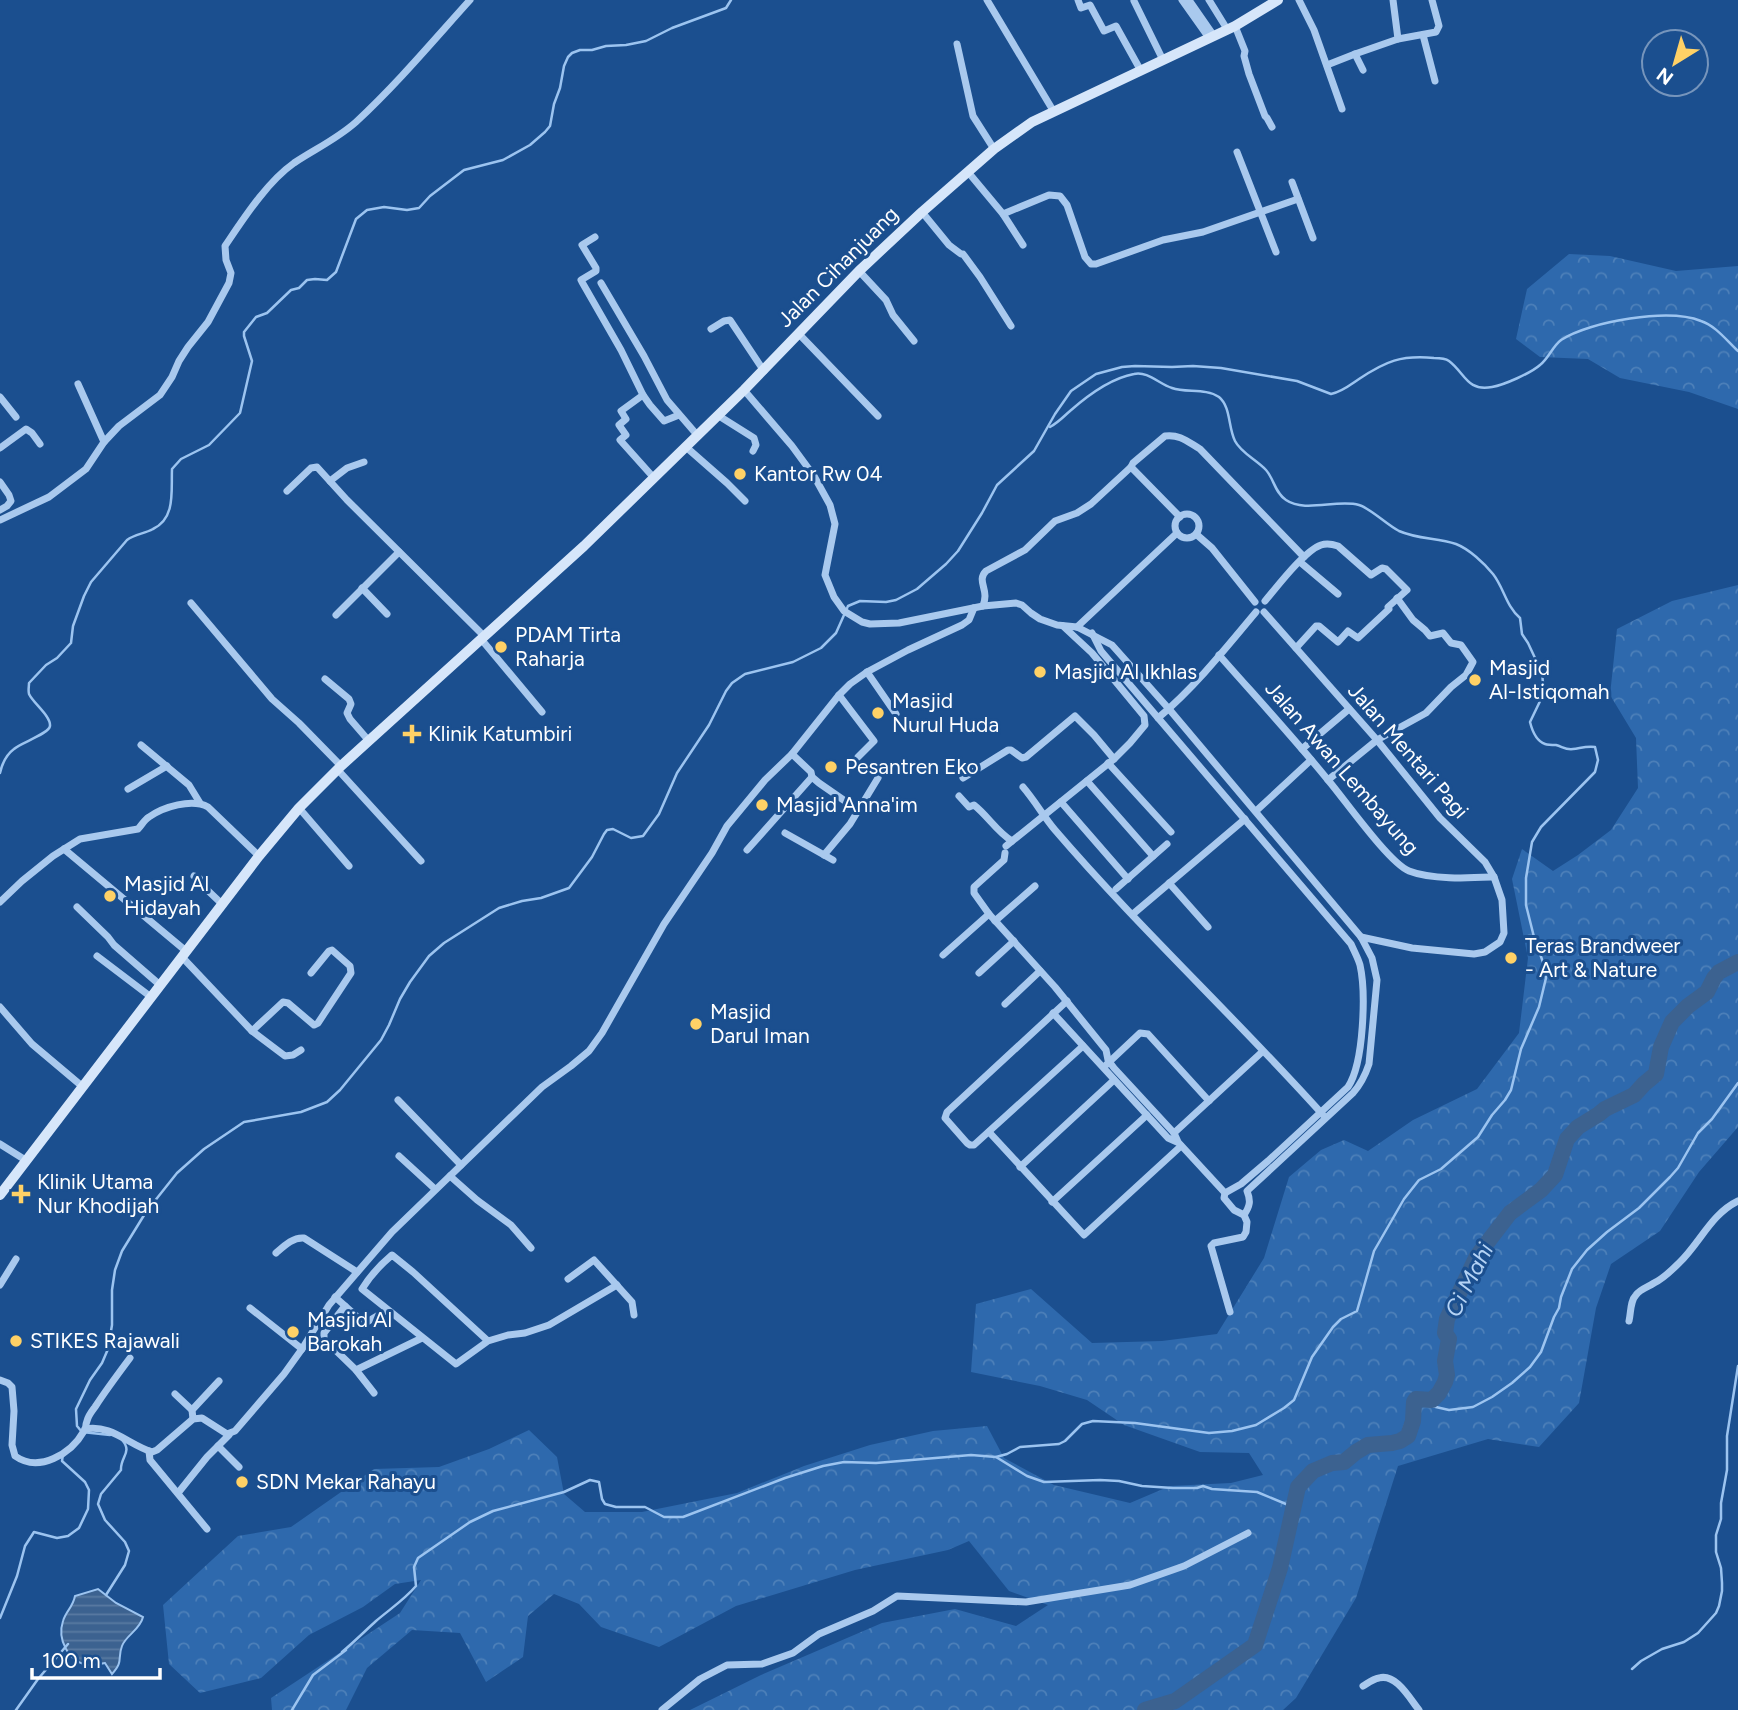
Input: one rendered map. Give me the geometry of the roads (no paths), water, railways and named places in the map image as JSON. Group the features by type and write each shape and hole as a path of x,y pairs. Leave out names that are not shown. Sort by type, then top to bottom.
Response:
{"main road":[{"name":"Jalan Cihanjuang","path":"0,1195 259,856 299,808 584,546 764,371 859,271 922,212 994,149 1032,122 1231,28 1278,0"}],"street":[{"path":"0,520 48,497 86,469 104,442 119,426 160,395 188,346 208,322 229,283 231,273 225,246 267,189 294,163 341,135 359,120 470,0"},
{"path":"987,0 1054,112"},
{"path":"1078,0 1081,8 1090,5 1104,31 1116,26 1141,71"},
{"path":"1182,0 1211,37"},
{"path":"1189,0 1211,37"},
{"path":"1209,0 1245,51 1254,90 1272,127"},
{"path":"1298,0 1314,30 1342,109"},
{"path":"1393,0 1398,39"},
{"path":"1327,65 1398,39 1436,32 1438,29 1432,0"},
{"path":"1133,1 1163,60"},
{"path":"1423,35 1435,80"},
{"path":"957,44 973,116 994,149"},
{"path":"1355,54 1363,70"},
{"path":"1237,152 1276,252"},
{"path":"968,172 1003,214 1023,246"},
{"path":"1292,182 1313,238"},
{"path":"1003,214 1049,195 1060,196 1067,205 1085,257 1091,264 1096,264 1163,240 1203,232 1298,199"},
{"path":"922,212 949,245 963,254 1011,326"},
{"path":"595,237 582,245 596,271 581,280 650,405 664,421 679,415"},
{"path":"859,271 883,296 893,315 914,341"},
{"path":"601,283 645,356 667,400 698,436"},
{"path":"711,329 730,320 764,371"},
{"path":"798,333 878,416"},
{"path":"78,384 104,442"},
{"path":"744,390 792,446 814,476 830,505 835,524 825,575 828,586 844,611 870,624 899,623 983,606 1016,603 1040,619 1057,625 1077,626 1112,645 1361,937 1372,958 1377,980 1366,1075 1353,1093 1241,1184 1225,1193"},
{"path":"643,395 621,411 626,419 619,425 626,435 620,440 654,478"},
{"path":"0,397 16,416"},
{"path":"719,415 754,438 756,445 753,451"},
{"path":"0,448 26,429 40,444"},
{"path":"983,606 985,595 982,578 986,571 1025,550 1055,521 1077,513 1091,504 1133,463 1165,436 1172,435 1181,437 1200,449 1302,560 1338,594"},
{"path":"686,447 744,501"},
{"path":"330,481 349,467 364,462"},
{"path":"287,491 314,466 483,638 542,712"},
{"path":"1131,467 1180,517"},
{"path":"0,482 11,501 0,510"},
{"path":"1180,517 1194,517 1198,527 1196,534 1186,538 1177,533 1175,526 1180,517"},
{"path":"1077,626 1177,533"},
{"path":"1196,534 1212,548 1255,602 1254,609 1260,612"},
{"path":"1265,601 1302,560 1324,544 1331,544 1343,550 1371,576 1382,568 1386,569 1407,590 1358,638 1348,631 1338,642 1316,626 1296,648"},
{"path":"336,615 399,552"},
{"path":"362,589 387,614"},
{"path":"1328,780 1377,740 1426,713 1473,665 1461,645 1451,643 1443,632 1430,636 1413,620 1397,598"},
{"path":"1255,602 1265,601"},
{"path":"1157,718 1169,709 1267,607 1265,601"},
{"path":"191,603 272,699 299,723 421,861"},
{"path":"178,1493 207,1457 235,1431 284,1374 335,1297 392,1232 542,1087 589,1051 664,924 727,826 765,780 792,754 839,695 867,672 962,625 969,620 974,608"},
{"name":"Jalan Mentari Pagi","path":"1260,612 1296,648 1377,740 1440,818 1485,862 1502,900 1504,933 1500,942 1485,952 1474,954 1412,948 1361,937"},
{"path":"1063,625 1092,653 1144,716 1145,721 1142,730 1111,761 1068,794 1008,847 1004,860 974,887 974,894 1067,1001 1105,1050 1109,1061 1225,1193 1224,1198 1234,1210 1244,1215 1247,1228 1243,1237 1211,1246 1230,1312"},
{"path":"1092,633 1101,651 1351,944 1358,958 1362,982 1359,1058 1348,1087 1323,1116"},
{"name":"Jalan Awan Lembayung","path":"1219,655 1303,749 1395,860 1408,871 1457,878 1494,877"},
{"path":"867,672 896,714"},
{"path":"325,679 349,699 351,704 347,713 369,741"},
{"path":"839,695 874,741 858,757"},
{"path":"1303,749 1349,709"},
{"path":"963,778 1008,750 1022,758 1026,757 1075,716 1171,831"},
{"path":"141,745 189,785 200,803"},
{"path":"792,754 811,772 812,777 858,810"},
{"path":"1133,914 1245,820 1253,821 1256,812 1311,760"},
{"path":"128,789 167,766"},
{"path":"747,850 812,777"},
{"path":"824,855 850,824 878,778"},
{"path":"1087,781 1153,856"},
{"path":"1023,787 1053,827 1323,1116"},
{"path":"959,796 969,807 974,805 980,810 1008,847"},
{"path":"1061,802 1128,879"},
{"path":"0,902 22,881 80,839 138,829 156,812 183,804 200,803 208,807 259,856"},
{"path":"299,808 349,866"},
{"path":"785,833 833,860"},
{"path":"1116,890 1167,844"},
{"path":"64,849 184,954 252,1031 285,1056 301,1050"},
{"path":"194,876 222,904"},
{"path":"1168,883 1208,928"},
{"path":"995,921 1035,886"},
{"path":"77,906 114,945 160,985"},
{"path":"943,955 989,914"},
{"path":"979,973 1014,941"},
{"path":"252,1031 283,1002 288,1003 314,1025 318,1023 351,969 332,950 310,973"},
{"path":"97,956 151,997"},
{"path":"1005,1004 1040,971"},
{"path":"1067,1001 945,1114 947,1122 970,1145 976,1143 1083,1046"},
{"path":"0,1007 32,1044 83,1087"},
{"path":"1053,1013 1168,1138 1180,1144"},
{"path":"1103,1068 1140,1033 1147,1034 1209,1101"},
{"path":"1174,1133 1262,1052"},
{"path":"1356,1071 1366,1075"},
{"path":"1020,1167 1114,1080"},
{"path":"398,1100 461,1165"},
{"path":"1052,1202 1147,1115"},
{"path":"989,1132 1084,1235 1180,1144"},
{"path":"0,1144 27,1161"},
{"path":"1247,1191 1292,1144"},
{"path":"399,1157 435,1189"},
{"path":"450,1176 511,1225 531,1248"},
{"path":"1241,1184 1250,1198 1249,1208 1244,1215"},
{"path":"1629,1321 1632,1301 1636,1294 1678,1265 1718,1216 1729,1205 1738,1201"},
{"path":"275,1253 299,1237 304,1238 357,1272"},
{"path":"488,1342 392,1255 381,1264 362,1289 456,1364 488,1342 508,1335 525,1334 549,1325 617,1285"},
{"path":"0,1285 16,1259"},
{"path":"568,1279 594,1260 632,1302 634,1315"},
{"path":"335,1297 361,1320 367,1322 387,1310"},
{"path":"345,1306 324,1333 324,1339 356,1370 374,1393"},
{"path":"250,1308 302,1349"},
{"path":"356,1370 422,1338"},
{"path":"0,1380 12,1387 12,1445 15,1456 22,1461 39,1462 56,1458 74,1445 85,1429 92,1410 130,1358"},
{"path":"192,1410 219,1381"},
{"path":"175,1394 192,1410 193,1419"},
{"path":"85,1429 104,1429 149,1451 157,1450 193,1419 202,1418 229,1434"},
{"path":"219,1446 239,1467"},
{"path":"149,1451 150,1460 207,1529"},
{"path":"662,1710 700,1679 727,1665 762,1664 793,1654 819,1633 873,1611 897,1596 1026,1602 1130,1585 1184,1566 1248,1532"},
{"path":"1363,1686 1377,1678 1385,1677 1402,1688 1419,1710"}],"waterway":[{"path":"0,773 11,751 45,732 50,726 48,718 29,694 29,683 71,643 73,626 91,582 127,540 153,529 166,518 172,495 172,469 181,459 209,445 240,413 252,361 244,332 256,317 267,313 291,290 299,288 307,280 327,280 336,272 356,219 367,210 384,207 407,210 419,208 464,170 503,160 530,145 550,126 564,66 572,53 646,41 672,28 726,8 731,0"},
{"path":"110,1435 82,1432 77,1426 76,1409 108,1349 112,1325 112,1290 122,1251 146,1212 177,1173 204,1149 244,1122 301,1112 327,1102 381,1040 410,982 429,956 444,943 499,908 569,888 592,857 607,830 613,829 631,838 643,836 659,814 677,773 709,725 732,683 745,674 793,662 821,648 836,633 848,606 860,601 896,600 917,589 958,551 997,485 1034,451 1071,391 1096,374 1135,366 1221,368 1297,381 1331,394 1386,364 1422,357 1446,359 1472,384 1484,388 1503,384 1536,368 1561,340 1574,333 1610,322 1650,316 1687,317 1701,321 1716,330 1738,351"},
{"path":"996,1457 1020,1447 1059,1444 1082,1424 1093,1421 1135,1423 1209,1433 1232,1431 1256,1425 1294,1400 1312,1357 1333,1327 1341,1319 1357,1311 1374,1251 1404,1199 1419,1180 1441,1169 1478,1137 1511,1090 1521,1049 1539,1007 1546,978 1526,905 1526,878 1532,842 1541,827 1595,772 1598,760 1595,747 1566,749 1545,744 1535,735 1530,722 1543,695 1542,673 1522,634 1520,618 1511,608 1497,579 1481,561 1456,544 1399,531 1359,505 1312,506 1286,500 1279,494 1266,470 1238,445 1233,436 1226,406 1219,397 1172,388 1149,376 1134,374 1100,388 1050,427"},
{"name":"Ci Mahi","path":"1145,1710 1175,1701 1255,1645 1280,1568 1298,1487 1313,1471 1332,1463 1344,1462 1368,1445 1392,1443 1408,1436 1416,1399 1432,1400 1445,1382 1449,1339 1445,1333 1447,1319 1477,1256 1510,1213 1541,1190 1555,1175 1567,1139 1578,1127 1605,1109 1634,1095 1656,1074 1661,1047 1672,1022 1707,992 1719,972 1738,962"},
{"path":"1414,1402 1449,1410 1473,1407 1512,1383 1530,1367 1541,1352 1572,1269 1587,1250 1639,1208 1670,1177 1698,1133 1712,1119 1738,1083"},
{"path":"1632,1669 1662,1649 1684,1642 1698,1633 1719,1606 1722,1583 1716,1552 1716,1535 1721,1519 1727,1470 1727,1436 1738,1366"},
{"path":"106,1595 125,1565 129,1551 125,1542 105,1520 98,1504 101,1494 121,1470 126,1451 122,1440"},
{"path":"0,1618 17,1576 25,1546 34,1532 57,1538 68,1536 79,1528 88,1509 89,1490 85,1482 62,1461 63,1454"},
{"path":"292,1710 313,1675 346,1650 342,1652 416,1586 414,1567 418,1558 470,1522 493,1511 564,1492 590,1480 599,1482 605,1504 616,1507 645,1507 664,1517 683,1517 823,1466 844,1462 876,1463 971,1455 996,1457 1027,1476 1044,1482 1100,1480 1173,1488 1203,1486 1257,1492 1293,1507"},
{"path":"16,1710 68,1644"}],"place":[{"name":"Kantor Rw 04","path":"740,474"},
{"name":"PDAM Tirta Raharja","path":"501,647"},
{"name":"Masjid Al Ikhlas","path":"1040,672"},
{"name":"Masjid Al-Istiqomah","path":"1475,680"},
{"name":"Masjid Nurul Huda","path":"878,713"},
{"name":"Klinik Katumbiri","path":"412,734"},
{"name":"Pesantren Eko","path":"831,767"},
{"name":"Masjid Anna'im","path":"762,805"},
{"name":"Masjid Al Hidayah","path":"110,896"},
{"name":"Teras Brandweer - Art & Nature","path":"1511,958"},
{"name":"Masjid Darul Iman","path":"696,1024"},
{"name":"Klinik Utama Nur Khodijah","path":"21,1194"},
{"name":"Masjid Al Barokah","path":"293,1332"},
{"name":"STIKES Rajawali","path":"16,1341"},
{"name":"SDN Mekar Rahayu","path":"242,1482"}]}
